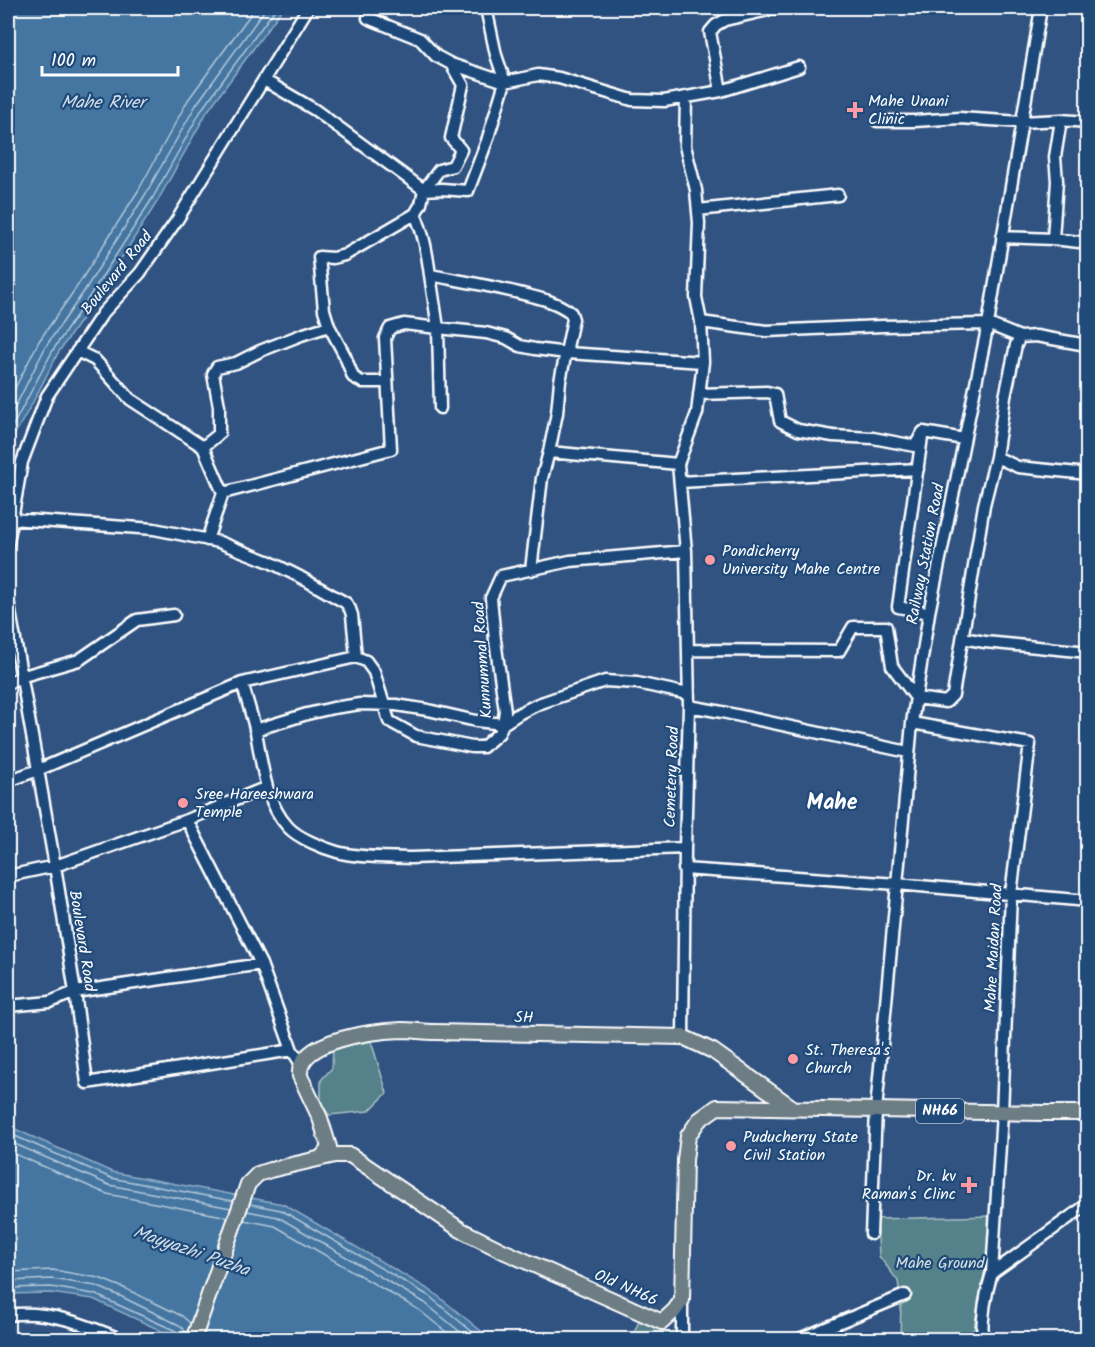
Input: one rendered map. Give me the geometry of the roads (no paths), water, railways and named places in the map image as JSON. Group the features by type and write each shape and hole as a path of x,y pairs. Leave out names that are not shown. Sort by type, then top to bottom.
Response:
{"main road":[{"name":"SH","path":"301,1064 318,1048 346,1037 401,1030 683,1037 712,1051 793,1108"},
{"path":"301,1064 300,1076 320,1118 329,1147 321,1158"},
{"name":"Old NH66","path":"350,1155 461,1230 662,1322 682,1300 684,1160 688,1136 699,1119 717,1107 1088,1113"},
{"path":"320,1118 350,1155"},
{"path":"193,1340 248,1184 258,1174 270,1170 342,1154 350,1155"}],"street":[{"name":"Boulevard Road","path":"8,543 22,462 47,396 103,313 140,273 177,220 308,8"},
{"path":"264,80 315,110 424,190 468,190 487,141 505,82 496,55 488,8"},
{"path":"721,91 710,32 725,20 777,8"},
{"name":"Railway Station Road","path":"871,1234 876,1110 912,723 929,613 988,324 1041,8"},
{"path":"368,18 420,39 436,56 451,64 505,82 538,75 559,78 632,100 664,101 686,98 721,91 800,67"},
{"path":"386,382 362,382 353,377 324,310 319,257 333,258 345,255 415,214 421,204 424,190 439,170 453,166 461,150 451,138 463,85 451,64"},
{"path":"686,98 685,147 696,190 699,223 696,297 701,322 703,362 696,412 678,464 686,551 688,706"},
{"path":"877,121 915,122 959,118 1021,122 1061,120 1088,122"},
{"path":"1053,239 1057,181 1055,157 1061,120"},
{"path":"698,210 837,195"},
{"path":"415,214 427,246 438,328 440,408"},
{"path":"1002,237 1088,243"},
{"path":"430,275 492,286 531,296 554,303 571,313 573,319 560,381 557,413 542,478 531,570"},
{"path":"701,322 766,331 988,324 1020,337 1036,336 1081,344 1088,349"},
{"path":"223,493 391,449 385,338 390,328 404,324 486,333 506,338 520,346 535,350 703,362"},
{"path":"203,447 219,434 219,406 213,374 217,367 236,363 260,351 329,326"},
{"path":"688,650 838,651 853,627 886,627 892,666 916,698 946,702 953,695 984,505 996,457 1016,345 1020,337"},
{"path":"77,351 95,360 130,399 203,447 223,493 207,540"},
{"path":"699,394 767,392 775,394 780,421 798,430 833,436 873,438 915,446 923,432"},
{"path":"923,432 964,439"},
{"path":"923,432 898,608 929,613"},
{"path":"549,452 678,464"},
{"path":"996,457 1018,467 1088,474"},
{"path":"680,482 918,469"},
{"path":"8,781 242,683 356,657 352,615 346,603 300,576 270,562 219,542 154,529 11,519"},
{"name":"Kunnummal Road","path":"356,657 366,661 374,672 389,721 416,736 483,747 499,733 505,711 491,598 501,576 570,561 686,551"},
{"name":"Boulevard Road","path":"8,600 55,866 87,1083 292,1050"},
{"path":"8,683 20,676 79,660 138,620 174,615"},
{"path":"963,638 1088,652"},
{"path":"255,730 333,708 360,704 396,705 503,724 538,704 605,681 637,683 688,694"},
{"path":"242,683 267,787 276,808 289,828 309,841 338,853 411,858 685,848"},
{"name":"Cemetery Road","path":"683,1037 688,706 908,752"},
{"name":"Mahe Maidan Road","path":"912,723 1030,744 1011,894 1002,1113 992,1274 984,1303 982,1340"},
{"path":"8,876 55,866 187,820 267,787"},
{"path":"187,820 261,964 292,1050 301,1064"},
{"path":"684,869 897,884 1088,901"},
{"path":"8,1006 50,1002 75,992 261,964"},
{"path":"992,1274 1088,1204"},
{"path":"797,1340 905,1295"},
{"path":"682,1300 682,1340"},
{"path":"8,1315 48,1314 123,1340"},
{"path":"662,1322 682,1328"}],"water":[{"name":"Mahe River","path":"8,8 283,8 207,112 157,202 58,353 8,446"},
{"name":"Mayyazhi Puzha","path":"8,1126 112,1172 283,1204 433,1292 491,1339 179,1339 93,1299 50,1293 8,1294"}],"place":[{"name":"Mahe Unani Clinic","path":"855,110"},
{"name":"Pondicherry University Mahe Centre","path":"710,560"},
{"name":"Sree Hareeshwara Temple","path":"183,803"},
{"name":"St. Theresa's Church","path":"793,1059"},
{"name":"Puducherry State Civil Station","path":"731,1146"},
{"name":"Dr. kv Raman's Clinc","path":"969,1185"}],"district":[{"name":"Mahe","path":"832,803"}],"park label":[{"name":"Mahe Ground","path":"940,1263"}]}
